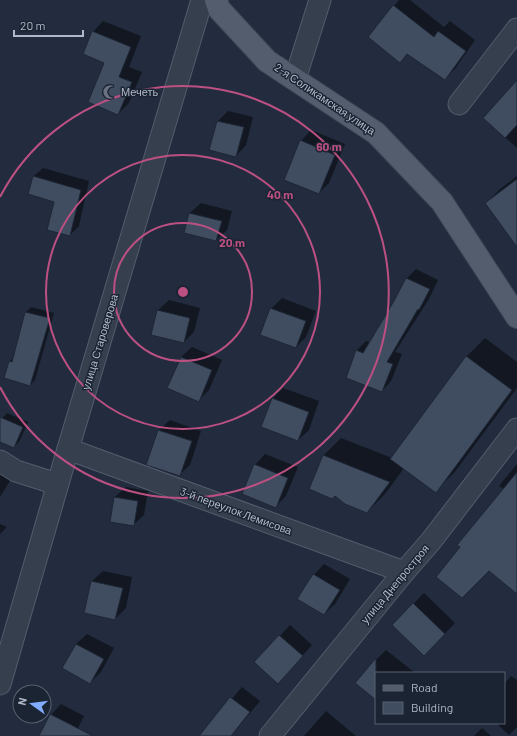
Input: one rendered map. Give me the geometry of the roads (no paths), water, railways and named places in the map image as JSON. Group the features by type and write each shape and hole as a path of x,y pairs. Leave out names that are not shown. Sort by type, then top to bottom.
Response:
{"main road":[{"name":"2-я Соликамская улица","path":"216,0 219,9 267,61 376,133 442,202 517,317"}],"street":[{"name":"улица Староверова","path":"0,684 6,645 68,449 202,0"},
{"path":"295,79 320,0"},
{"path":"459,104 517,29"},
{"name":"улица Днепростроя","path":"270,736 404,572 431,542 517,428"},
{"name":"3-й переулок Лемисова","path":"68,449 404,572"},
{"path":"0,461 16,471 57,484"}],"place":[{"name":"Мечеть","path":"110,92"}]}
